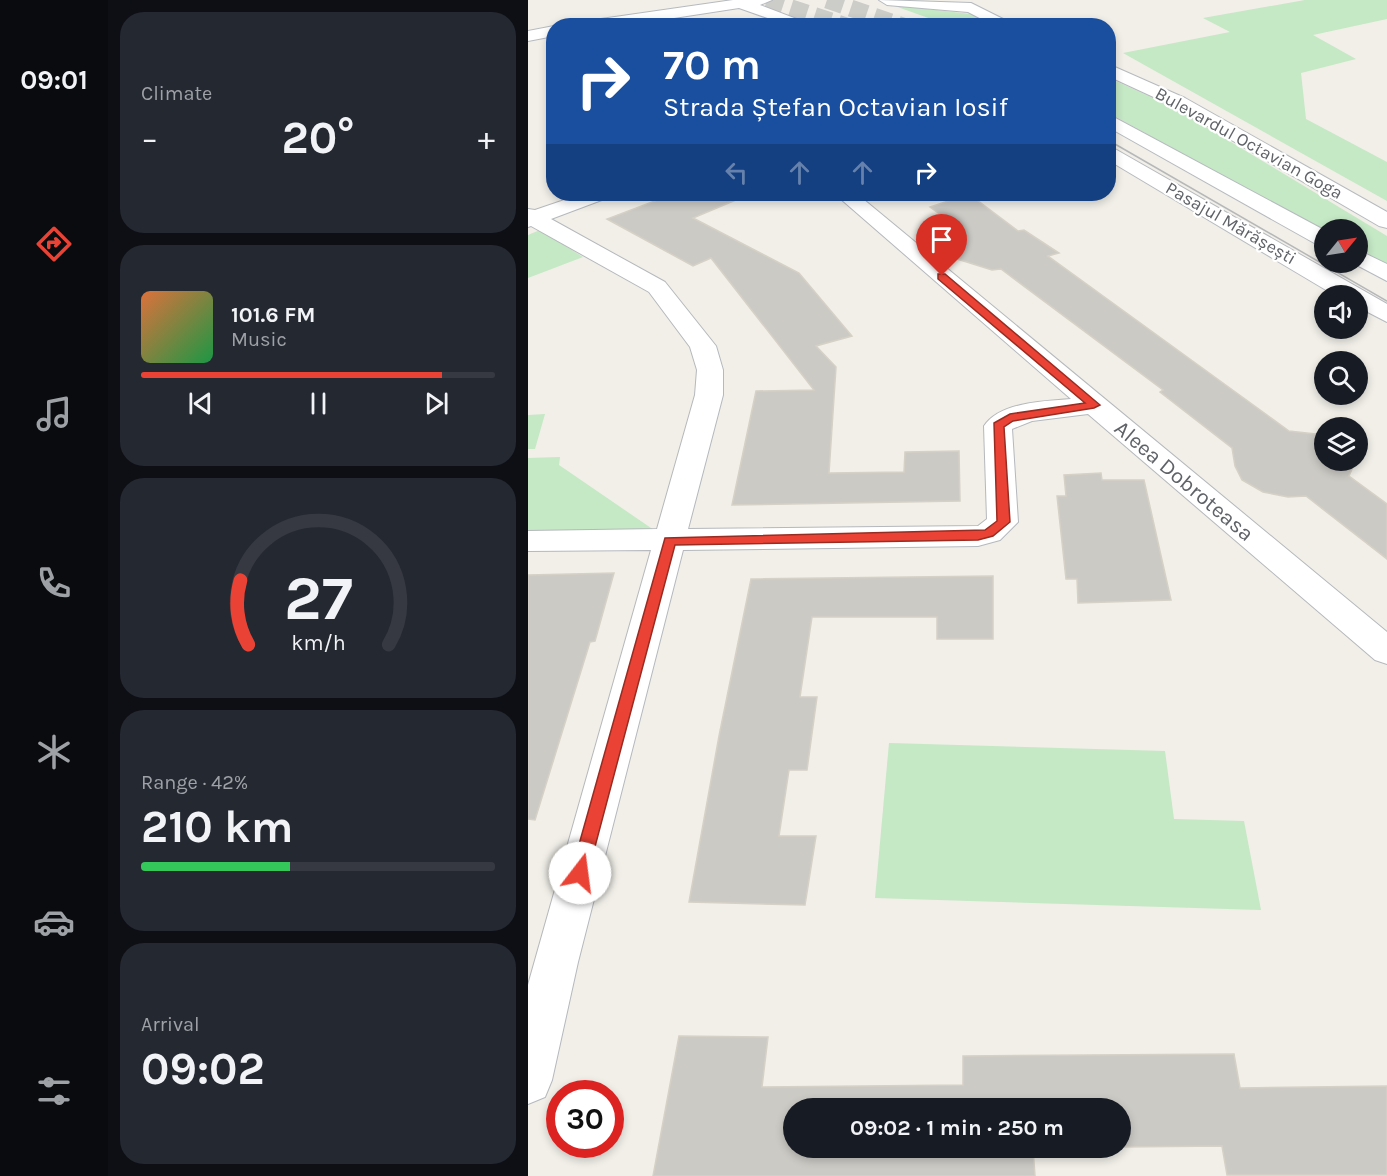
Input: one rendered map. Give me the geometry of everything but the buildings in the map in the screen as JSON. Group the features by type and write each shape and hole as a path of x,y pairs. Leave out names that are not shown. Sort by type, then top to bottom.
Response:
{"street":[{"path":"659,15 682,0"},
{"path":"639,18 733,2 764,0"},
{"path":"887,0 968,4 995,18"},
{"path":"733,2 782,18"},
{"path":"528,36 546,34"},
{"name":"Bulevardul Octavian Goga","path":"1116,73 1179,102 1387,221"},
{"name":"Pasajul Mărășești","path":"1116,124 1314,233"},
{"name":"Pasajul Mărășești","path":"1116,156 1337,285"},
{"path":"1116,175 1314,295"},
{"path":"530,217 579,201"},
{"name":"Aleea Dobroteasa","path":"853,201 1387,651"},
{"path":"528,1080 559,950 709,395 710,370 703,346 657,287 530,217"},
{"path":"1368,263 1387,274"},
{"name":"Pasajul Mărășești","path":"1368,303 1387,315"},
{"path":"1368,326 1387,336"},
{"path":"528,541 966,536 989,533 1004,522 998,426 1010,418 1019,416 1094,405"}],"green space":[{"path":"1305,0 1387,0 1387,19 1313,35 1356,59 1301,73 1306,119 1387,162 1387,201 1123,53 1230,32 1203,18"},
{"path":"892,5 971,14 980,18 928,18"},
{"path":"1116,81 1173,107 1359,219 1314,219 1314,226 1116,117"},
{"path":"1368,225 1387,236 1387,267 1368,257"},
{"path":"540,230 583,257 528,278 528,235"},
{"path":"545,414 535,449 528,449 528,415"},
{"path":"560,457 559,465 670,541 528,541 528,458"},
{"path":"889,743 1165,751 1174,819 1244,821 1261,910 875,898"}],"tunnel":[{"path":"767,0 822,18"},
{"path":"827,0 880,18"}],"tram line":[{"path":"1116,145 1387,301"}],"route":[{"path":"580,873 670,541 978,536 989,533 1004,522 998,426 1010,418 1094,405 942,276"}]}
